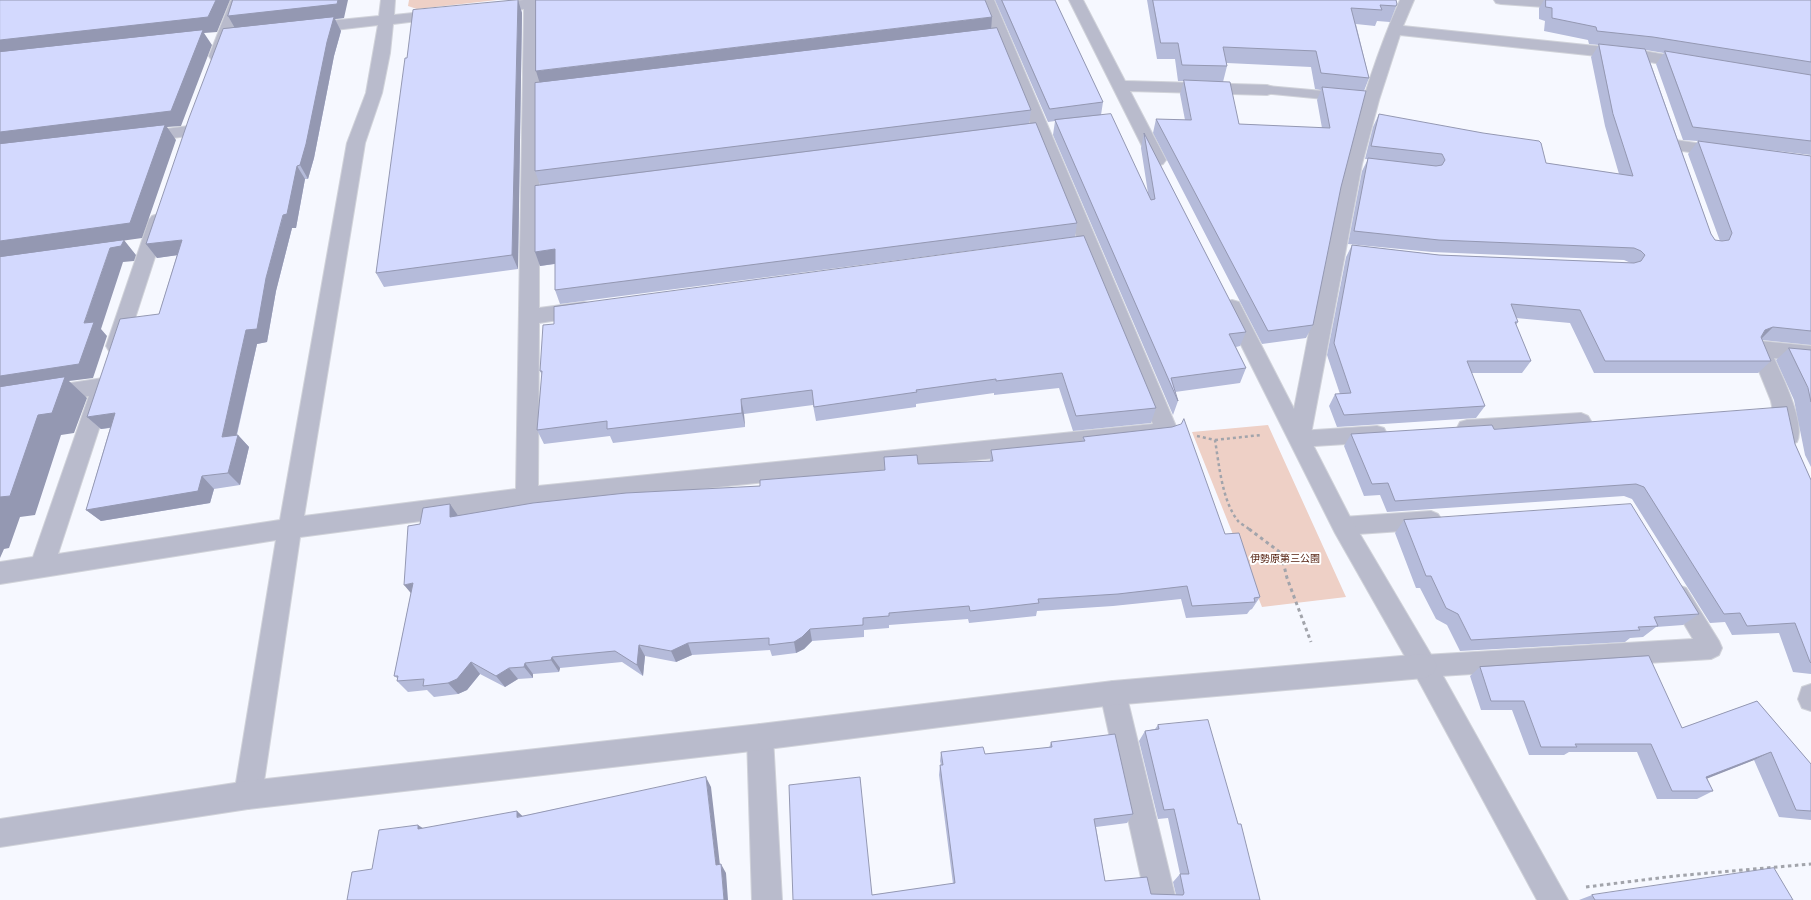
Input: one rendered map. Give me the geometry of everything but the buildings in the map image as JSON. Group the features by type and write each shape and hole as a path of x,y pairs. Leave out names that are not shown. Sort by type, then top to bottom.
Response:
{"street":[{"path":"211,73 238,0"},
{"path":"478,10 564,0"},
{"path":"0,572 290,528 527,497 1167,431 1080,244 1041,130 994,37 987,0"},
{"path":"1076,0 1120,86 1129,119 1165,175"},
{"path":"1299,439 1345,251 1361,165 1370,100 1394,30 1407,0"},
{"path":"527,497 530,194 539,91 532,4"},
{"path":"248,795 290,528 356,143 374,93 382,53 386,10"},
{"path":"293,30 386,10 455,12"},
{"path":"1394,30 1646,64 1704,66"},
{"path":"1120,86 1267,90"},
{"path":"126,139 192,124 182,153"},
{"path":"1675,145 1736,153"},
{"path":"530,194 578,188"},
{"path":"42,565 107,374 142,246 164,202"},
{"path":"1223,289 1343,526 1424,666 1551,896"},
{"path":"528,317 599,307"},
{"path":"1793,455 1782,401 1760,350 1811,354"},
{"path":"0,402 107,374"},
{"path":"0,833 248,795 760,737 1112,693 1424,666"},
{"path":"1112,693 1160,900"},
{"path":"760,737 767,900"}],"lane":[{"path":"1501,0 1544,3"},
{"path":"1267,90 1370,100"},
{"path":"1448,430 1581,421"},
{"path":"1299,439 1393,433"},
{"path":"1343,526 1452,518"},
{"path":"1424,666 1711,648 1670,581"}],"path":[{"path":"1167,431 1215,440 1263,435"},
{"path":"1215,440 1223,485 1229,503 1238,521 1280,553 1287,578 1312,642"},
{"path":"1551,896 1675,876 1811,864"}],"green space":[{"path":"409,0 497,0 417,9 408,6"},
{"name":"伊勢原第三公園","path":"1268,425 1346,597 1262,607 1192,432"}]}
